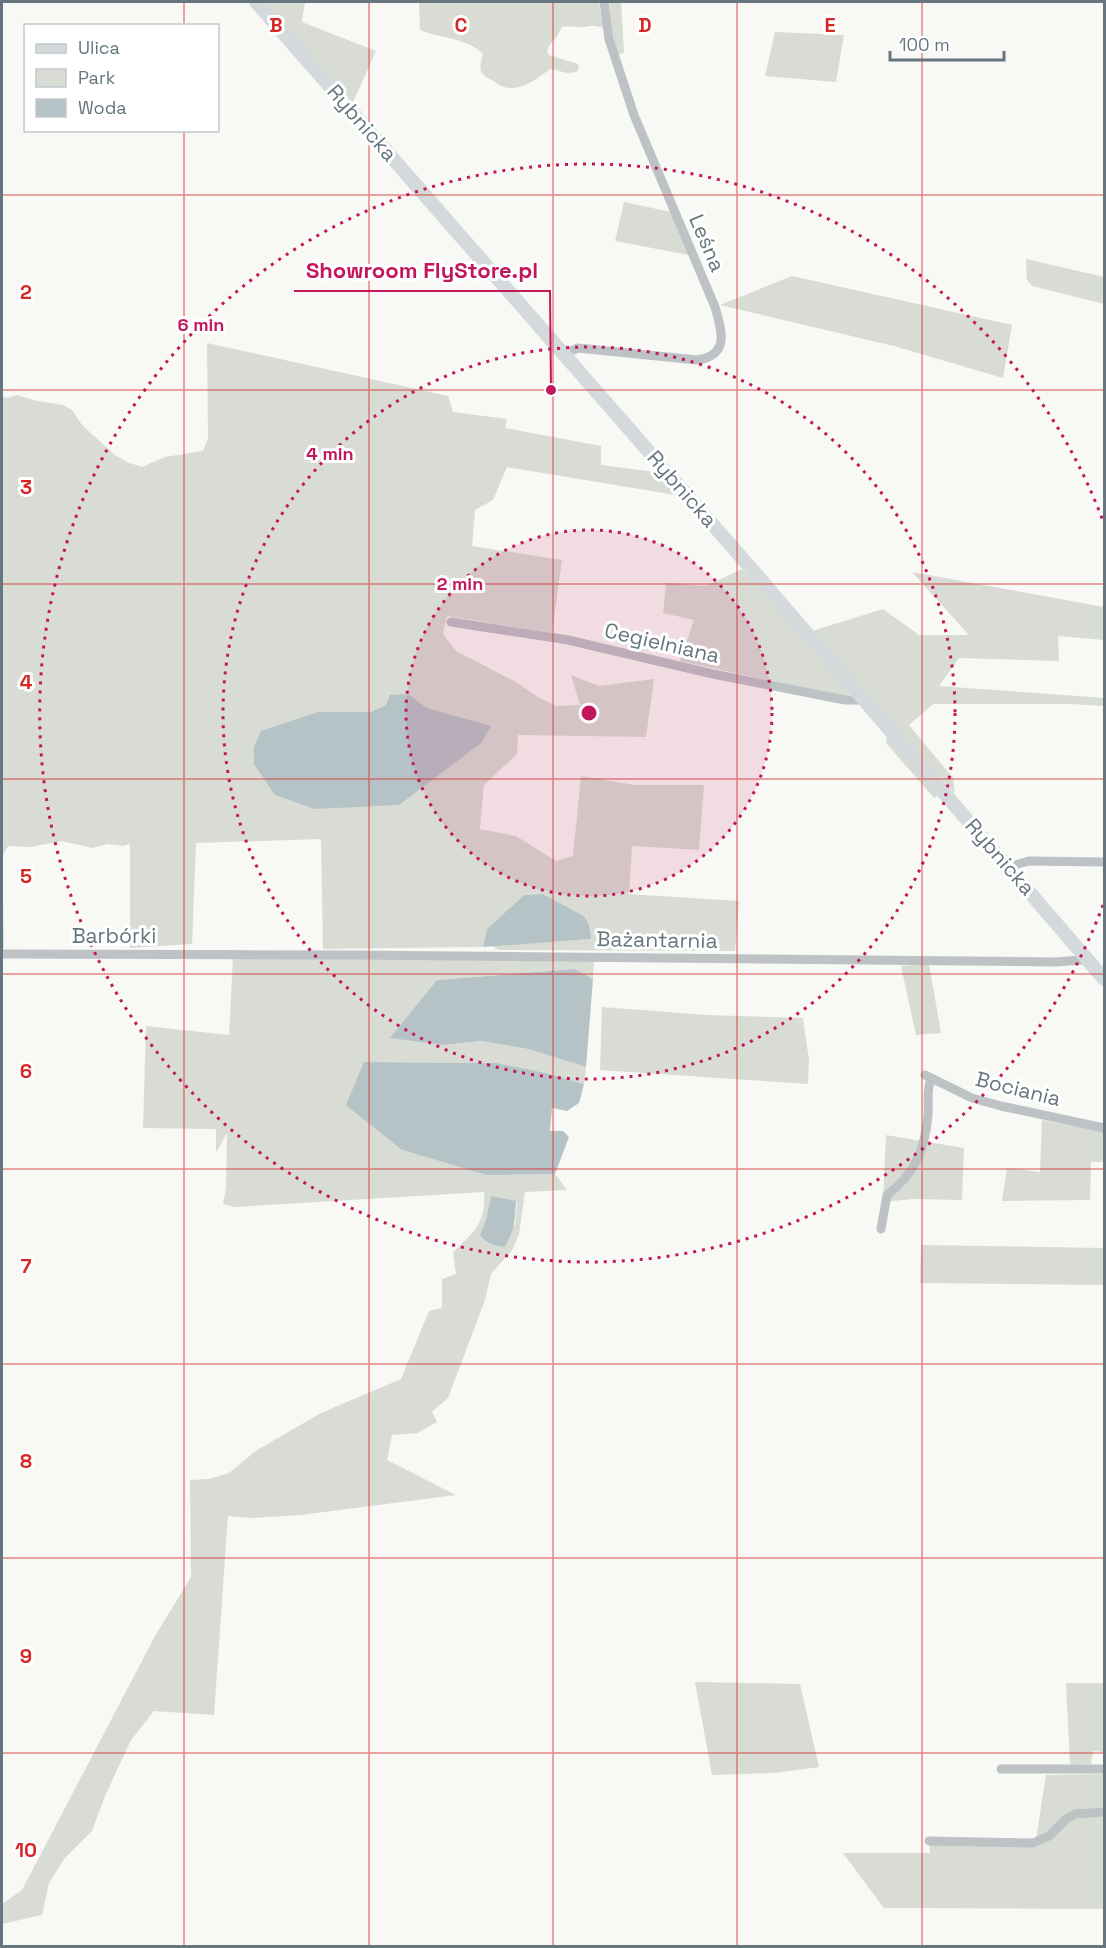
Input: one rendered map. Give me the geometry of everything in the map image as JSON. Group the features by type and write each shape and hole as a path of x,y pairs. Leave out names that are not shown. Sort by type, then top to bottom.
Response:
{"main road":[{"name":"Rybnicka","path":"256,2 564,354 1104,979"}],"street":[{"name":"Leśna","path":"564,354 578,348 697,360 712,356 719,348 722,331 715,307 634,115 609,39 604,2"},
{"name":"Cegielniana","path":"451,622 568,640 713,674 844,700 864,700"},
{"path":"1010,869 1029,861 1104,862"},
{"name":"Barbórki","path":"2,954 227,956"},
{"name":"Bażantarnia","path":"227,956 361,955 1056,962 1081,960 1086,957"},
{"name":"Bociania","path":"881,1229 887,1195 898,1187 912,1170 926,1135 928,1076 972,1098 1104,1128"},
{"path":"1001,1769 1104,1769"},
{"path":"929,1840 1033,1843 1049,1836 1066,1819 1075,1814 1104,1812"}],"green space":[{"path":"266,2 305,2 302,22 376,51 353,102 279,20"},
{"path":"419,2 599,2 603,28 562,27 547,51 549,55 578,64 577,72 568,73 550,69 523,86 510,88 501,86 482,73 480,67 483,54 476,48 461,41 420,30"},
{"path":"609,2 621,2 624,53 617,55 610,19"},
{"path":"775,32 844,35 836,82 765,76"},
{"path":"624,202 671,212 689,255 615,241"},
{"path":"1026,259 1104,277 1104,304 1032,286 1027,280"},
{"path":"792,276 1012,325 1003,378 894,346 720,305"},
{"path":"207,343 448,396 453,412 507,419 505,428 601,446 601,465 662,473 682,496 507,467 493,500 475,510 472,546 562,560 552,633 447,616 443,634 456,651 556,706 580,705 571,675 599,686 654,679 646,737 518,735 517,754 484,785 480,829 516,836 556,861 573,856 581,776 635,785 704,785 699,850 632,846 629,894 739,901 735,951 499,950 492,946 591,939 584,916 543,894 524,895 487,929 483,947 323,949 321,839 196,843 192,944 130,948 130,844 123,846 108,844 93,848 61,841 31,847 8,846 2,857 2,396 7,398 17,395 63,405 72,410 82,425 115,455 142,467 165,457 203,451 208,438","holes":["411,696 427,708 490,727 318,712 371,712"]},
{"path":"742,569 851,693 846,697 680,661 694,620 663,613 666,583 706,586"},
{"path":"912,572 1104,607 1104,640 1058,636 1059,661 959,658 939,686 1104,698 1104,706 933,704 909,725 953,778 955,794 868,698 812,631 883,609 919,635 969,635"},
{"path":"887,733 940,794 934,798 886,743"},
{"path":"2,857 4,948 2,948"},
{"path":"233,958 594,961 593,979 575,969 437,980 444,1045 482,1041 528,1049 586,1067 584,1084 497,1063 364,1062 402,1150 486,1175 555,1174 567,1190 525,1192 519,1235 512,1250 491,1274 485,1300 448,1398 432,1412 437,1422 417,1433 392,1435 387,1460 456,1495 301,1515 253,1518 228,1516 214,1715 154,1711 131,1740 105,1796 92,1831 64,1859 49,1883 42,1915 2,1924 2,1904 22,1890 155,1636 191,1577 190,1480 209,1479 229,1473 257,1450 321,1413 401,1379 429,1311 442,1308 442,1279 456,1274 453,1252 473,1232 483,1212 484,1192 234,1207 223,1204 226,1188 227,1133 216,1153 216,1129 143,1128 146,1026 229,1035","holes":["491,1196 517,1202 515,1225 480,1235"]},
{"path":"929,964 941,1033 916,1035 901,966"},
{"path":"602,1007 706,1015 803,1018 809,1060 808,1084 600,1070"},
{"path":"1042,1120 1104,1132 1104,1162 1091,1162 1090,1200 1002,1201 1007,1168 1040,1172"},
{"path":"886,1135 964,1148 962,1200 914,1199 883,1202"},
{"path":"921,1245 1104,1248 1104,1285 920,1283"},
{"path":"695,1682 800,1684 819,1767 775,1773 712,1775"},
{"path":"1066,1683 1104,1683 1104,1752 1093,1751 1091,1764 1070,1765"},
{"path":"1104,1774 1104,1909 884,1908 843,1853 930,1853 929,1841 1036,1839 1046,1775"}],"water":[{"path":"390,695 411,696 427,708 491,726 481,743 399,805 315,809 275,795 254,764 254,747 261,731 318,712 371,712 386,705"},
{"path":"543,894 584,916 589,925 591,939 483,947 487,929 524,895"},
{"path":"575,969 593,979 586,1067 528,1049 482,1041 444,1045 390,1038 437,980"},
{"path":"364,1062 497,1063 584,1084 579,1103 567,1111 552,1108 550,1131 563,1131 569,1137 555,1174 486,1175 402,1150 346,1105"},
{"path":"491,1196 516,1201 515,1219 504,1247 490,1243 480,1235"}],"place":[{"name":"Showroom FlyStore.pl","path":"551,390"}]}
